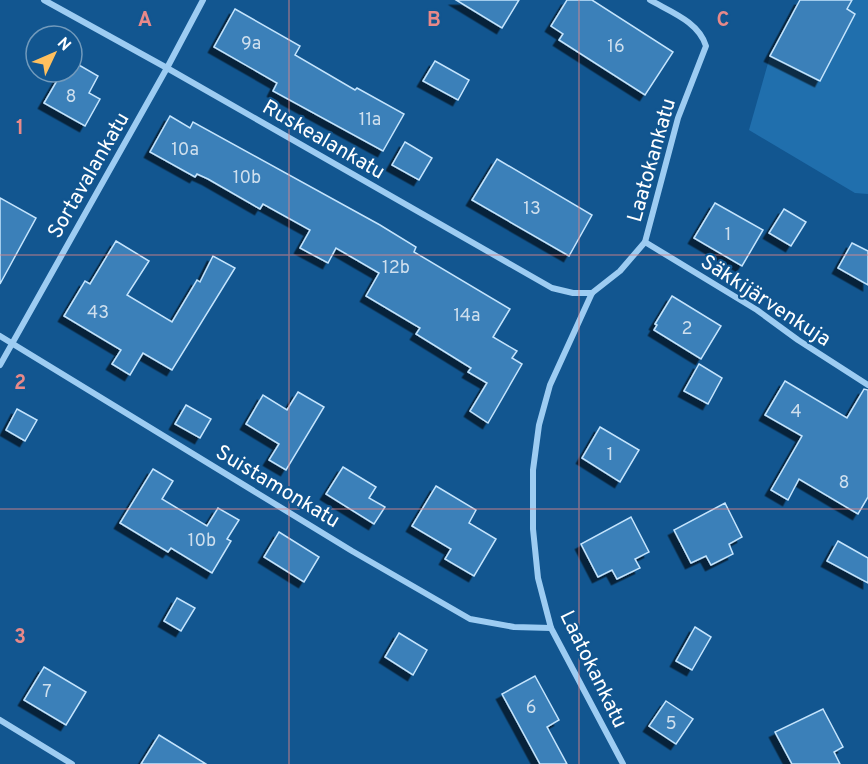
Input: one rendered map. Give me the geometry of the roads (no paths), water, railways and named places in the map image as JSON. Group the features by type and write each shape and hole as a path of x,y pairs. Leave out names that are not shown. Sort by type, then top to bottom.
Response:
{"street":[{"name":"Ruskealankatu","path":"44,0 552,288 573,293 592,293"},
{"name":"Sortavalankatu","path":"0,365 167,69 203,0"},
{"name":"Laatokankatu","path":"623,764 551,628 538,578 532,530 533,470 539,425 550,385 592,293 620,271 645,242 678,118 706,46 702,34 692,24 651,0"},
{"name":"Säkkijärvenkuja","path":"645,242 757,310 798,340 868,385"},
{"name":"Suistamonkatu","path":"0,336 352,551 470,620 514,627 551,628"},
{"path":"0,720 72,764"}]}
